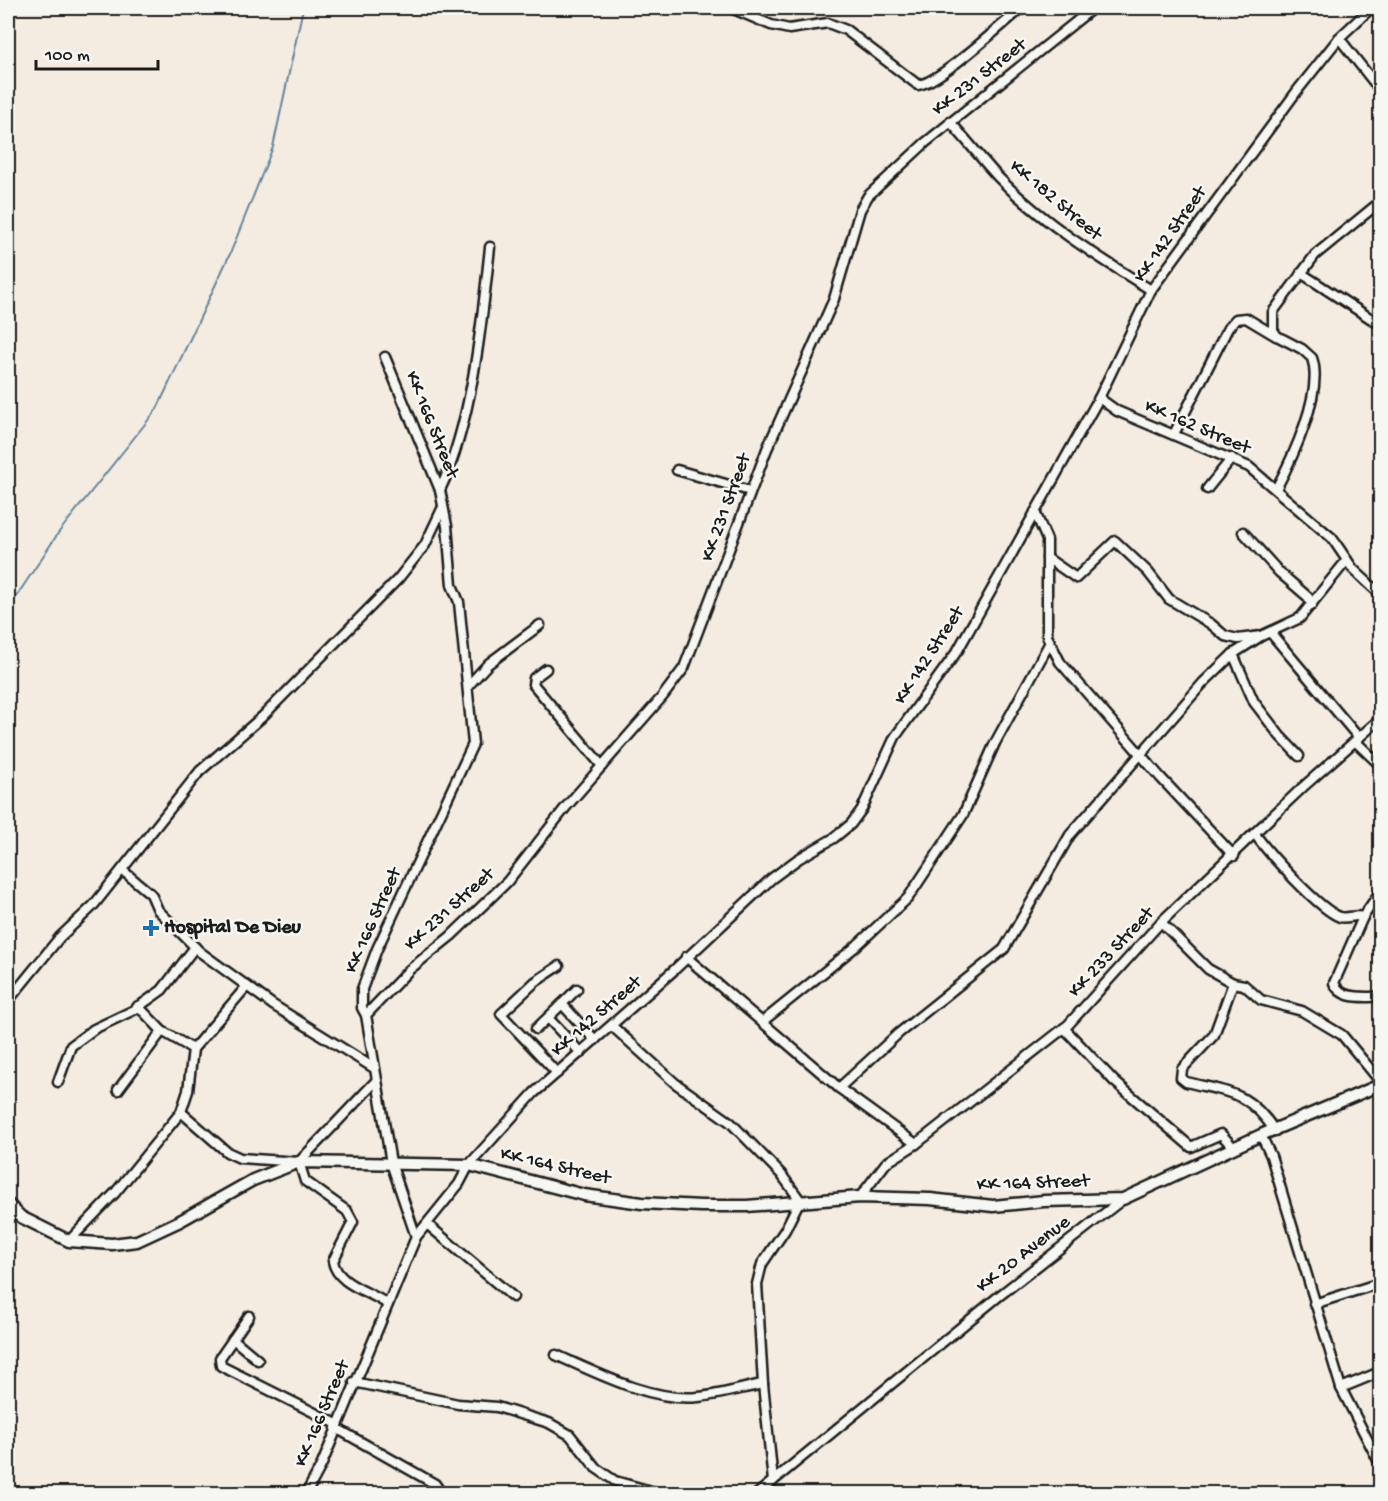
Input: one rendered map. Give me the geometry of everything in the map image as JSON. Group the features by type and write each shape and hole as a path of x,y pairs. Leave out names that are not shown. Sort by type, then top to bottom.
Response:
{"main road":[{"name":"KK 20 Avenue","path":"1123,1199 1380,1083"},
{"name":"KK 164 Street","path":"8,1204 21,1217 69,1241 112,1244 137,1240 180,1221 252,1180 299,1162 469,1165 575,1193 642,1203 747,1206 860,1197 930,1199 993,1206 1044,1201 1123,1199"}],"street":[{"path":"731,8 771,25 789,29 828,23 846,30 918,85 925,84 942,74 1022,8"},
{"name":"KK 231 Street","path":"366,1015 409,970 451,936 507,882 684,668 711,602 750,491 834,299 860,210 868,196 950,122 1093,8"},
{"name":"KK 142 Street","path":"416,1238 459,1184 469,1165 534,1093 612,1026 771,879 851,824 862,809 895,737 923,702 958,650 1099,398 1151,290 1183,243 1339,38 1371,8"},
{"path":"1339,38 1380,90"},
{"name":"KK 182 Street","path":"950,122 1000,179 1047,219 1094,255 1151,290"},
{"path":"1277,336 1273,330 1273,312 1301,273 1322,248 1339,238 1380,202"},
{"path":"440,490 463,428 484,302 490,247"},
{"path":"1301,273 1376,322 1380,319"},
{"path":"1174,434 1228,328 1236,319 1246,318 1302,349 1312,358 1314,376 1304,431 1276,489"},
{"name":"KK 166 Street","path":"306,1494 322,1464 354,1382 416,1238 391,1163 366,1015 362,1008 362,989 377,949 472,744 459,602 452,585 447,526 440,490 385,357"},
{"name":"KK 162 Street","path":"1099,398 1117,411 1232,458 1258,473 1332,538 1347,560 1380,594"},
{"path":"1207,489 1232,458"},
{"path":"677,470 750,491"},
{"path":"8,1001 60,937 93,906 200,771 262,717 398,579 424,545 442,508"},
{"path":"1035,512 1047,540 1047,636 1049,644 1072,678 1234,856"},
{"path":"1243,532 1279,572 1308,597 1312,605"},
{"path":"1047,558 1076,578 1115,541 1148,572 1169,599 1211,624 1225,636 1238,639 1266,634"},
{"path":"839,1088 898,1033 1004,949 1070,835 1140,753 1233,654 1266,634 1300,618 1347,560"},
{"path":"468,686 489,664 540,625"},
{"path":"1266,634 1380,765"},
{"path":"762,1022 854,948 908,898 963,815 995,743 1049,644"},
{"path":"1233,654 1254,702 1299,756"},
{"path":"546,669 534,678 533,684 602,766"},
{"name":"KK 233 Street","path":"860,1197 886,1162 916,1144 1064,1028 1161,922 1380,719"},
{"path":"1255,834 1274,859 1325,907 1338,916 1363,917"},
{"path":"122,870 151,894 158,910 195,947 247,986 374,1068"},
{"path":"1380,892 1363,917 1334,983 1337,991 1345,995 1380,997"},
{"path":"1161,922 1208,969 1233,983 1244,985 1261,999 1302,1011 1342,1035 1380,1083"},
{"path":"58,1082 71,1046 94,1029 138,1006 162,990 195,947"},
{"path":"686,957 839,1088 916,1144"},
{"path":"557,1073 501,1014 535,982 559,966"},
{"path":"1233,983 1214,1035 1182,1069 1181,1078 1186,1082 1241,1095 1258,1108 1275,1131"},
{"path":"69,1241 115,1193 182,1112 188,1091 193,1049 247,986"},
{"path":"536,1029 577,989"},
{"path":"562,1004 595,1040"},
{"path":"138,1006 162,1031 193,1049"},
{"path":"548,1018 581,1053"},
{"path":"612,1026 675,1083 730,1122 781,1174 800,1200 759,1273 758,1322 773,1481"},
{"path":"1064,1028 1114,1081 1191,1147 1221,1134 1234,1148"},
{"path":"118,1090 162,1031"},
{"path":"299,1162 376,1081"},
{"path":"182,1112 227,1152 240,1158 299,1162"},
{"path":"1261,1135 1271,1156 1341,1388 1377,1447 1380,1464"},
{"path":"299,1162 304,1181 347,1211 353,1222 333,1261 334,1269 340,1278 387,1304"},
{"name":"KK 20 Avenue","path":"757,1494 999,1296 1123,1199"},
{"path":"427,1224 513,1297"},
{"path":"1314,1304 1380,1283"},
{"path":"249,1316 219,1361 221,1366 337,1426 435,1484 442,1494"},
{"path":"232,1339 258,1360"},
{"path":"556,1355 610,1378 663,1395 698,1397 763,1384"},
{"path":"1341,1388 1380,1372"},
{"path":"354,1382 458,1404 497,1407 549,1423 570,1435 596,1468 615,1481 662,1494"}],"waterway":[{"path":"8,609 59,532 157,409 230,254 273,147 303,8"}],"place":[{"name":"Hospital De Dieu","path":"151,928"}]}
